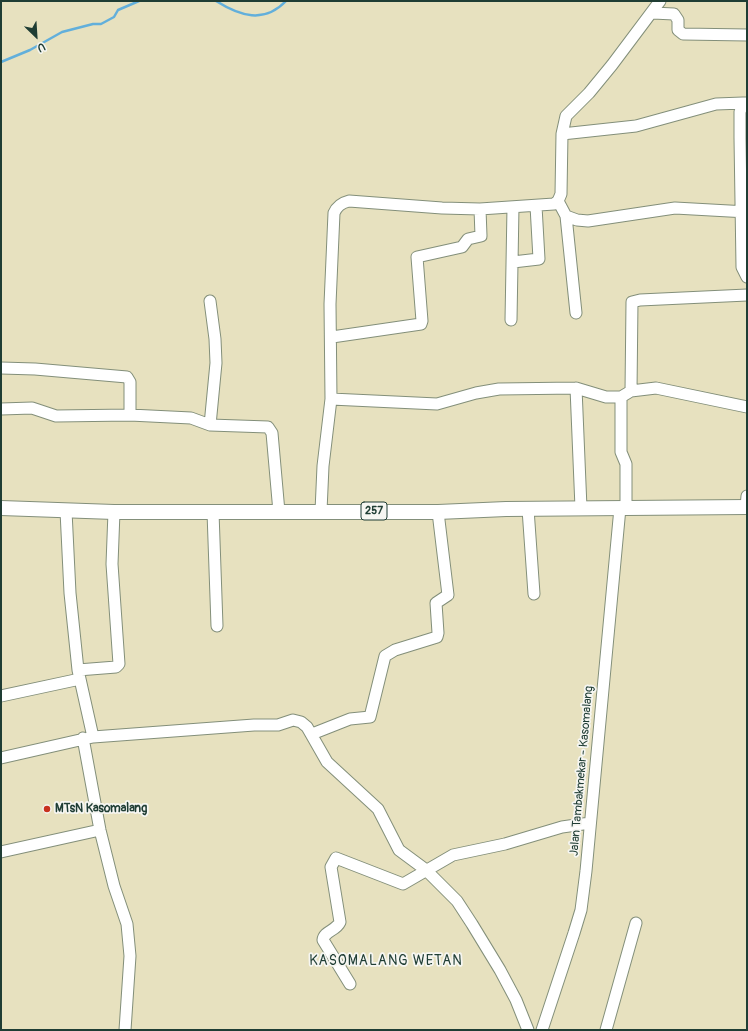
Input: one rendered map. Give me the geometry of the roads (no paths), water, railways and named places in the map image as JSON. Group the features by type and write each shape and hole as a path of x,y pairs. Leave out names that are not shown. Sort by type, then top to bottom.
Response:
{"main road":[{"name":"257","path":"1,508 114,512 438,512 623,508 747,503"}],"street":[{"path":"576,313 566,216 558,201 561,190 562,134 566,116 593,87 653,13 660,1"},
{"path":"653,13 674,14 678,20 679,33 683,34 747,35"},
{"path":"562,134 636,126 716,104 745,103 740,123 744,213 742,266 747,276"},
{"path":"321,511 323,466 330,399 332,337 330,304 334,213 340,205 349,201 417,208 480,208 549,206 558,201"},
{"path":"513,262 539,259 536,206"},
{"path":"511,320 513,207"},
{"path":"332,337 421,324 417,256 462,247 468,238 481,236 480,208"},
{"path":"566,216 577,220 588,221 675,208 744,213"},
{"path":"631,391 632,302 640,300 747,295"},
{"path":"210,301 216,356 210,425"},
{"path":"1,368 35,369 127,378 130,382 130,415"},
{"path":"330,399 437,404 488,390 576,388 606,396 621,397 631,391 664,388 747,407"},
{"path":"576,388 581,508"},
{"name":"Jalan Tambakmekar - Kasomalang","path":"542,1029 581,910 623,508 626,464 621,452 621,397"},
{"path":"1,409 32,408 56,416 130,415 191,418 210,425 268,427 271,429 279,512"},
{"path":"528,509 534,594"},
{"path":"66,511 70,593 79,674 100,830 114,886 127,924 130,956 125,1030"},
{"path":"1,696 79,674 114,667 119,664 112,564 114,512"},
{"path":"213,512 217,626"},
{"path":"312,734 345,720 370,717 386,656 395,650 437,636 436,604 448,595 438,512"},
{"path":"1,758 88,738 254,725 278,725 293,720 301,722 312,734 327,762 378,809 398,850 426,870 457,901 516,1000 528,1029 542,1029"},
{"path":"350,984 323,940 325,934 336,928 340,922 331,866 336,858 403,884 453,855 467,851 486,849 562,827 590,823"},
{"path":"1,852 100,830"},
{"path":"606,1030 636,923"}],"waterway":[{"path":"1,62 30,50 62,32 93,24 101,24 114,17 118,10 139,1"},
{"path":"216,1 234,11 252,15 269,13 286,1"}],"place":[{"name":"MTsN Kasomalang","path":"47,809"}],"district":[{"name":"KASOMALANG WETAN","path":"386,961"}]}
